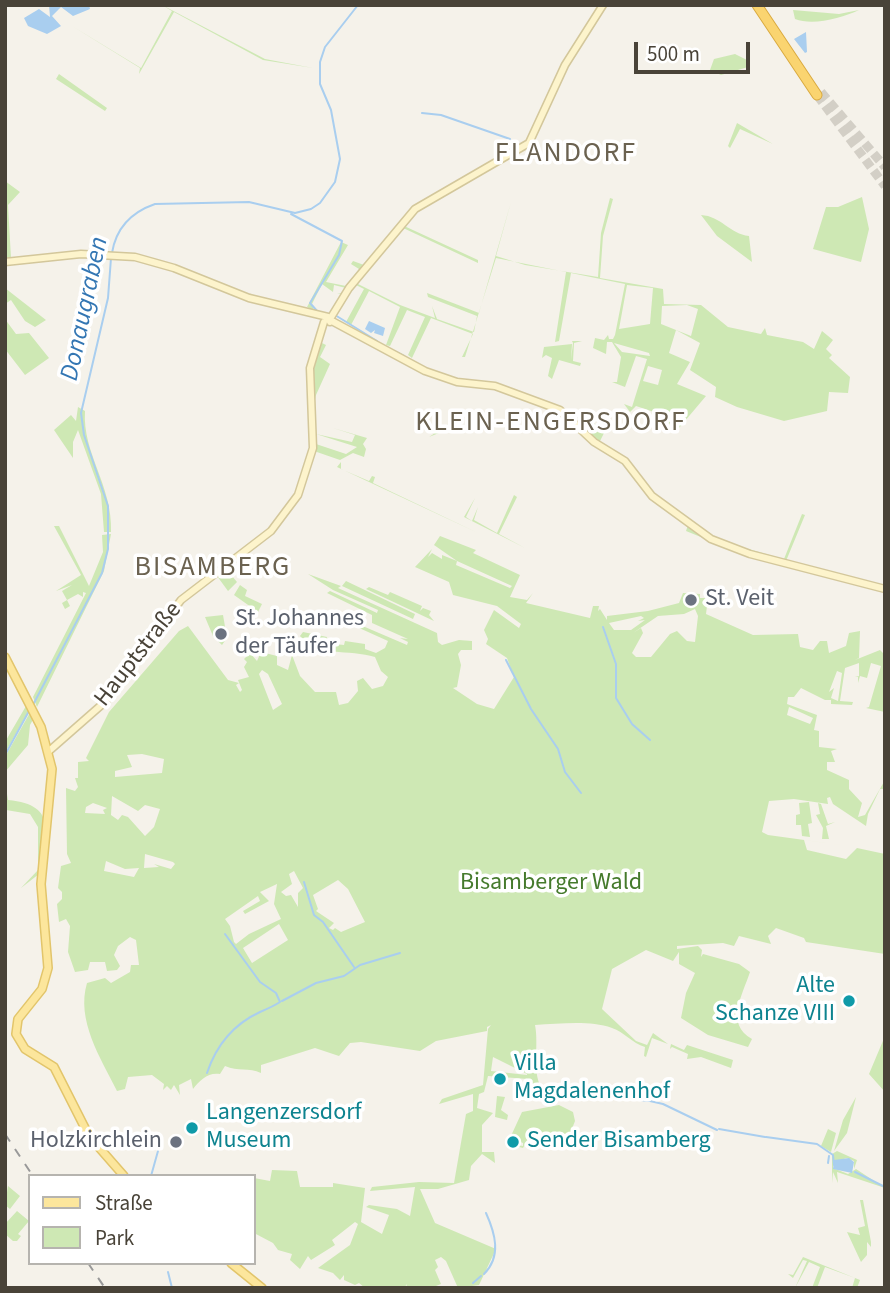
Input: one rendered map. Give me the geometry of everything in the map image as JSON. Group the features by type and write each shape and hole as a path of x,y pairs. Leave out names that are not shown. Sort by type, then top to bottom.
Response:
{"highway":[{"path":"760,7 819,93"}],"main road":[{"name":"Hauptstraße","path":"49,752 106,701 136,657 156,637 172,609 199,585 275,528 302,488 314,446 310,373 320,333 328,319 409,214 529,143 570,55 603,5"},
{"path":"5,262 68,254 111,254 157,262 246,297 315,314 432,374 457,382 497,387 561,410 594,442 622,458 654,497 718,542 885,589"},
{"path":"5,657 34,710 49,752 51,799 41,884 48,966 44,985 20,1016 16,1030 24,1048 54,1066 89,1136 122,1174"},
{"path":"233,1265 262,1288"}],"green space":[{"path":"162,5 265,59 313,68 263,60 174,12 139,74 140,68 72,26 141,68 172,11"},
{"path":"793,10 839,14 859,10 836,18 810,22 795,19"},
{"path":"735,54 749,61 748,67 721,75 710,70 714,59"},
{"path":"59,74 107,108 105,111 56,79"},
{"path":"737,123 773,144 740,129 730,148 728,146"},
{"path":"5,181 20,192 8,205 11,258 5,259"},
{"path":"862,197 869,229 861,262 813,249 826,207 838,207"},
{"path":"610,198 613,199 603,236 600,278 663,289 664,304 701,305 728,327 761,334 765,328 767,335 803,342 814,349 822,331 833,340 826,349 832,355 829,358 850,377 848,393 829,392 827,411 784,421 737,407 715,397 716,387 690,370 700,343 676,330 669,353 690,362 677,384 706,396 679,428 652,415 654,412 636,406 630,412 624,404 632,407 647,359 636,356 625,387 612,382 617,382 621,357 612,342 607,342 606,354 593,348 595,338 604,340 608,335 609,339 613,339 615,335 625,284 571,273 559,341 555,342 566,272 598,277 601,233","holes":["627,285 653,288 650,324 619,329","687,305 698,309 691,336 661,324 662,306","614,343 649,353 650,356 622,352","648,366 662,370 658,385 643,381"]},
{"path":"511,202 496,256 514,262 496,258 482,304"},
{"path":"701,215 714,218 736,232 749,236 752,262 717,236"},
{"path":"402,225 478,260 478,263 401,227"},
{"path":"341,242 348,245 326,282 346,286 359,269 351,264 353,261 364,265 342,294 337,293 342,293 346,288 334,285 333,292 322,284 312,304 314,311 307,307"},
{"path":"354,284 435,318 432,306 437,319 473,332 472,334 431,318 412,358 408,355 425,317 407,310 390,346 386,345 400,307 369,291 351,325 346,322 364,289"},
{"path":"5,288 46,320 35,327 25,321 11,300 5,304"},
{"path":"427,293 479,313 476,323 477,316 428,297"},
{"path":"5,319 16,334 29,333 49,358 25,375 5,349"},
{"path":"318,341 326,345 320,357 330,364 313,408 311,379"},
{"path":"572,341 582,341 574,343 573,361 581,363 580,366 559,360 552,379 548,376 552,358 546,355 542,358 544,347 572,344 571,360 573,343"},
{"path":"78,407 85,411 88,441 107,500 111,532 104,532 101,494 78,430 73,442 73,458 54,430 71,415 76,421"},
{"path":"456,412 463,417 456,426 429,437 449,424"},
{"path":"585,417 605,431 599,443 581,424"},
{"path":"333,428 367,438 363,444 366,449 364,457 353,453 340,460 314,451 316,444 346,454 357,447 316,434 352,442 355,435"},
{"path":"344,470 369,481 372,476 375,477 373,483 478,533"},
{"path":"514,495 517,497 499,534 525,548 464,517 475,498 466,517 472,521 478,507 474,520 497,533"},
{"path":"802,514 805,515 786,561 745,555 686,531 688,525 716,540 784,559"},
{"path":"54,526 59,526 89,586 103,552 102,535 111,534 104,571 37,707 33,697 86,593 83,592 83,597 78,594 67,600 62,591 72,585 56,591 81,575"},
{"name":"Bisamberger Wald","path":"440,536 476,550 473,553 520,575 510,597 527,600 533,593 526,603 590,618 593,606 599,606 598,611 600,609 607,620 607,616 648,611 679,603 683,593 700,594 700,598 708,598 706,614 753,635 798,634 800,647 813,650 820,641 827,641 829,653 846,646 849,633 860,631 859,658 855,660 880,650 885,655 885,712 866,708 869,707 881,666 871,663 867,678 860,676 858,683 858,677 855,677 859,676 859,663 845,668 840,701 853,702 852,705 831,704 831,700 825,700 801,688 794,697 788,697 787,704 817,715 814,730 819,731 819,747 837,749 831,751 835,762 827,762 827,770 849,780 849,789 862,803 858,817 865,815 885,780 885,789 880,789 868,814 866,826 833,804 830,797 827,798 828,804 794,799 769,801 762,832 855,847 804,840 807,850 846,859 857,848 885,854 885,954 806,942 804,938 776,928 768,936 771,944 739,936 734,946 723,943 677,946 677,949 698,946 702,950 701,957 703,954 739,964 750,972 737,1018 744,1033 752,1039 748,1047 708,1035 681,1018 686,993 695,973 679,964 679,952 673,961 646,950 612,969 602,1009 636,1041 647,1045 653,1033 668,1044 652,1038 646,1057 645,1047 612,1028 584,1023 535,1025 537,1073 541,1087 562,1084 568,1090 542,1095 535,1083 529,1089 528,1079 488,1076 484,1092 479,1094 477,1108 493,1113 482,1125 482,1152 494,1152 495,1163 482,1154 471,1166 469,1180 438,1189 420,1189 435,1223 496,1249 479,1285 458,1288 446,1261 441,1257 435,1260 438,1267 435,1270 441,1284 431,1288 406,1288 407,1284 404,1288 365,1288 359,1283 355,1285 344,1280 344,1275 340,1280 333,1273 318,1268 350,1245 358,1224 355,1222 332,1240 335,1245 311,1260 308,1256 300,1269 290,1260 292,1254 278,1250 273,1243 256,1234 256,1178 270,1181 272,1170 297,1171 300,1187 333,1187 333,1183 365,1188 361,1222 382,1234 389,1215 366,1207 369,1205 397,1209 410,1216 415,1187 370,1191 372,1187 419,1182 454,1183 466,1114 473,1111 473,1094 439,1104 442,1099 483,1085 488,1029 491,1025 487,1027 487,1031 436,1041 420,1051 361,1042 350,1043 339,1056 315,1048 261,1065 261,1073 225,1066 220,1074 205,1077 193,1089 191,1079 179,1085 180,1095 174,1085 171,1090 167,1086 163,1090 164,1084 152,1075 128,1077 125,1089 117,1091 97,1052 87,1024 84,997 87,983 105,978 111,983 130,972 131,965 139,965 136,940 130,937 118,946 114,955 120,966 117,970 107,971 105,962 90,962 88,970 75,972 68,952 70,926 66,919 59,922 57,904 62,899 62,892 58,888 61,866 71,863 67,854 66,788 75,791 78,787 75,778 78,778 78,762 89,761 86,758 109,712 179,631 188,626 228,680 239,683 236,685 240,692 242,690 238,680 249,677 244,667 247,662 244,659 250,653 257,661 261,652 277,656 277,665 288,670 292,655 300,676 315,692 336,692 339,705 348,703 358,691 357,681 363,678 372,689 383,686 388,677 381,671 375,657 324,650 307,643 300,636 303,632 327,637 325,643 344,645 345,641 365,644 365,649 376,653 385,648 388,641 357,627 358,624 407,645 408,642 400,638 408,639 372,623 372,615 327,593 330,591 377,613 378,610 333,590 308,574 341,586 338,588 437,633 438,642 442,645 459,640 472,641 472,650 461,650 458,654 461,665 457,687 453,688 477,704 494,709 514,677 507,658 486,644 488,639 484,630 494,610 519,628 521,624 497,606 453,595 449,582 415,567 432,549 428,557 432,553 442,559 442,555 457,561 434,545","holes":["457,561 512,586 510,588 456,565","695,609 698,616 695,642 687,641 677,631 670,634 651,657 636,657 632,653 643,633 641,628 633,633 658,616 684,614","641,616 644,618 638,621 645,620 631,630 614,630 609,623","262,670 268,674 282,704 273,710 259,674","837,671 842,673 838,701 831,698 834,688 829,692","789,707 813,718 810,724 787,715","142,754 164,759 162,773 115,777 115,771 132,767 127,755","112,796 138,811 145,805 160,809 154,827 145,836 128,817 122,815 118,820 111,815","93,803 107,808 103,810 105,814 85,813 86,807","145,854 175,864 171,869 154,864 159,867 144,868","106,861 125,869 139,868 134,877 104,871","294,871 303,888 298,893 298,907 291,895 286,896 281,892 292,884 289,874","338,880 348,889 365,922 341,932 335,928 333,930 329,928 334,923 316,911 318,909 313,895","277,884 274,904 281,919 249,934 236,944 225,919 258,896 260,901 243,911 245,914 269,901 260,892","279,924 288,940 252,963 243,948","493,1057 527,1074 491,1071"]},
{"path":"226,569 237,582 228,591 217,576"},
{"path":"346,581 415,614 413,619 342,586"},
{"path":"240,585 247,590 245,596 262,604 258,612 234,595"},
{"path":"369,587 388,595 390,592 422,606 420,611 423,608 431,611 429,615 434,621 366,589"},
{"path":"67,600 70,606 65,609 62,603"},
{"path":"223,615 227,638 222,645 213,636 205,617"},
{"path":"24,699 31,707 5,753 5,742 26,706"},
{"path":"32,709 35,716 30,725 28,745 5,772 5,757"},
{"path":"7,794 8,800 36,808 45,824 46,835 39,874 21,888 38,870 38,827 30,814 6,810"},
{"path":"809,802 812,823 808,824 810,837 802,836 801,825 796,825 796,815 800,814 799,803"},
{"path":"818,803 821,804 828,824 835,822 826,826 829,839 822,839 823,828 816,815 820,814"},
{"path":"885,1036 885,1092 869,1074"},
{"path":"671,1044 684,1050 687,1045 733,1060 731,1068 701,1057 687,1059 688,1054 672,1047 670,1049"},
{"path":"497,1096 505,1097 501,1110 508,1115 507,1120 495,1117"},
{"path":"856,1097 847,1133 834,1151 843,1120"},
{"path":"559,1105 573,1112 575,1121 570,1134 533,1146 532,1142 526,1143 523,1148 505,1143 523,1146 523,1143 510,1138 522,1112"},
{"path":"828,1129 836,1133 831,1152 821,1146"},
{"path":"837,1151 857,1160 854,1169 854,1161 847,1158 833,1162 833,1168 848,1174 856,1169 885,1188 837,1172 838,1183 833,1172 832,1183 832,1154"},
{"path":"8,1186 20,1196 10,1209 5,1205"},
{"path":"860,1200 863,1200 871,1242 871,1247 867,1242 867,1255 861,1262 847,1232 860,1235 858,1228 865,1226"},
{"path":"17,1211 28,1220 18,1234 21,1236 17,1241 5,1234 5,1224"},
{"path":"803,1257 860,1280 857,1288 852,1288 855,1278 825,1267 817,1288 812,1288 820,1267 809,1262 795,1288 807,1261 803,1260 793,1278 788,1274 793,1275"}],"water":[{"path":"49,5 89,5 90,9 73,16 61,7 52,16 61,26 47,34 28,26 24,18 39,9 50,17"},
{"path":"806,32 807,52 805,53 794,39"},
{"path":"369,321 385,328 383,336 374,333 375,330 371,333 365,329"},
{"path":"849,1158 854,1162 852,1173 833,1169 834,1160"}],"waterway":[{"name":"Donaugraben","path":"112,253 117,236 126,222 155,204 249,202 295,213 311,209 320,203 335,182 340,159 331,110 320,84 320,62 325,47 358,5"},
{"path":"422,113 441,115 510,139"},
{"path":"291,214 342,241 339,255 310,303 318,312"},
{"name":"Donaugraben","path":"34,703 102,573 108,549 108,506 84,435 81,413 108,298 111,258"},
{"path":"335,315 377,341"},
{"path":"394,351 404,356"},
{"path":"603,627 616,664 616,698 632,724 650,740"},
{"path":"506,660 531,709 558,749 565,772 581,793"},
{"name":"Donaugraben","path":"5,755 29,711"},
{"path":"304,882 314,915 323,922 354,967"},
{"path":"207,1073 215,1054 234,1029 280,1002 276,993 260,982 225,934"},
{"path":"282,1001 316,983 344,976 360,965 400,953"},
{"path":"571,1092 649,1101"},
{"path":"650,1101 663,1104 717,1130"},
{"path":"719,1129 765,1137"},
{"path":"766,1137 817,1144 833,1155 834,1165"},
{"path":"152,1174 158,1151"},
{"path":"828,1163 829,1156"},
{"path":"855,1172 885,1187"},
{"path":"484,1274 490,1267 495,1252 494,1236 486,1213"},
{"path":"168,1272 172,1288"},
{"path":"473,1283 481,1276"}],"tunnel":[{"path":"821,92 885,167"},
{"path":"817,95 885,186"}],"railway":[{"path":"5,1134 32,1174"},
{"path":"89,1265 105,1288"}],"place":[{"name":"St. Veit","path":"691,600"},
{"name":"St. Johannes der Täufer","path":"221,634"},
{"name":"Alte Schanze VIII","path":"849,1001"},
{"name":"Villa Magdalenenhof","path":"500,1079"},
{"name":"Langenzersdorf Museum","path":"192,1128"},
{"name":"Holzkirchlein","path":"176,1142"},
{"name":"Sender Bisamberg","path":"513,1142"}],"district":[{"name":"FLANDORF","path":"566,155"},
{"name":"KLEIN-ENGERSDORF","path":"551,424"},
{"name":"BISAMBERG","path":"213,569"}]}
